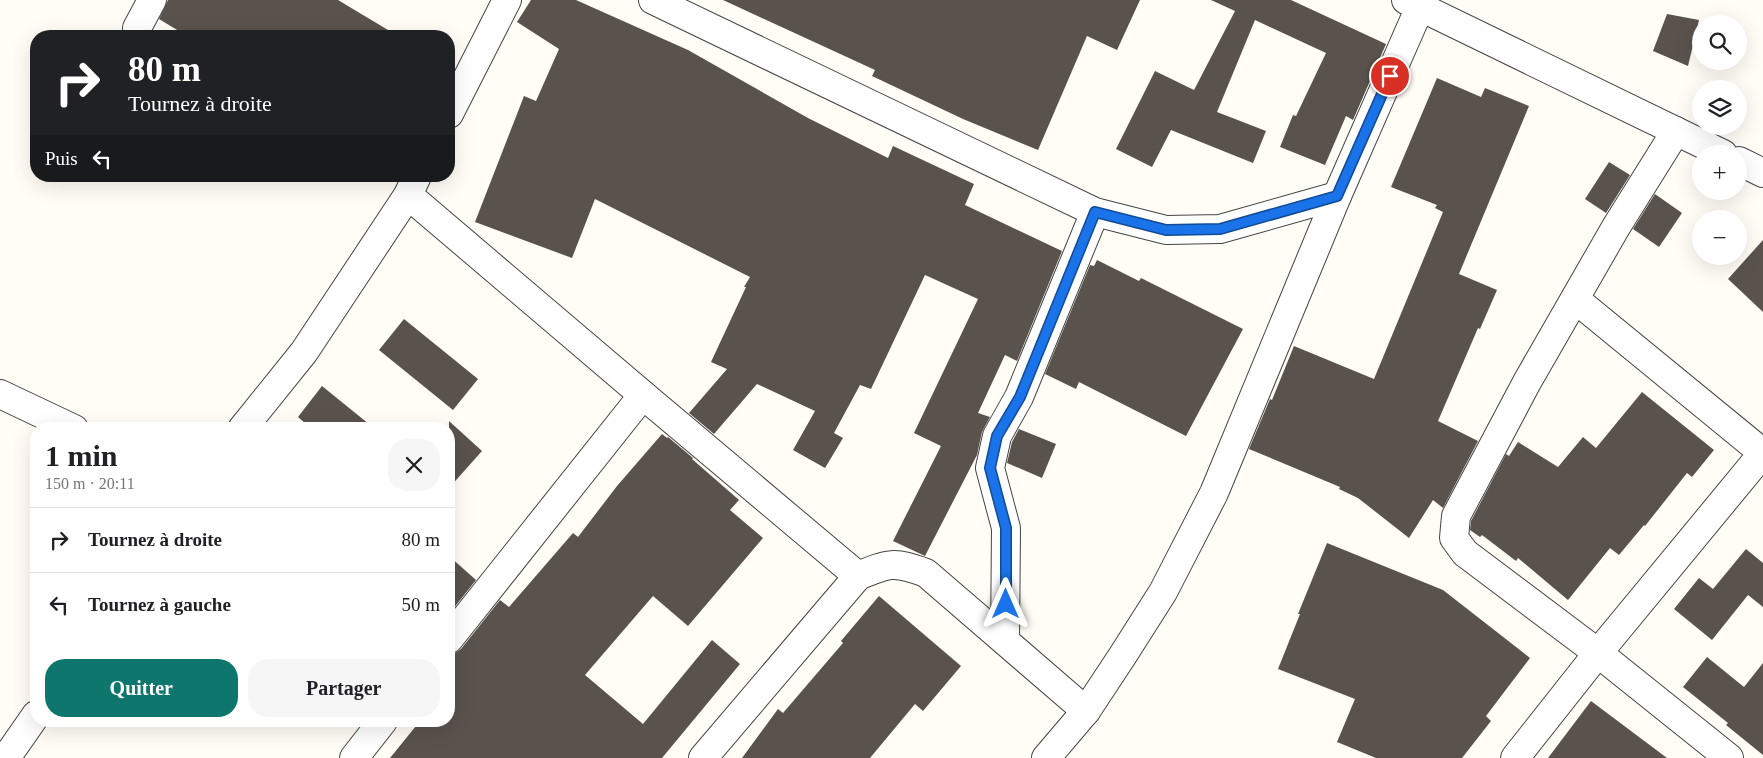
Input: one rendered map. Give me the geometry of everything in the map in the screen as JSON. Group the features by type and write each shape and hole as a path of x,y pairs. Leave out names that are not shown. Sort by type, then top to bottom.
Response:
{"street":[{"path":"137,28 152,0"},
{"path":"455,102 507,0"},
{"path":"652,0 1095,212 1166,230 1220,229 1337,196"},
{"path":"1046,758 1086,711 1124,655 1163,592 1214,493 1337,196 1413,3 1705,145"},
{"path":"1676,130 1616,227 1527,382 1456,516 1454,538 1465,553 1598,653 1729,758"},
{"path":"248,422 304,352 412,186 643,395 858,576"},
{"path":"1005,641 1006,528 990,468 997,436 1020,397 1095,212"},
{"path":"1515,758 1598,653 1763,453 1575,299"},
{"path":"0,394 59,422"},
{"path":"455,631 643,395"},
{"path":"703,758 858,576 885,565 906,565 926,574 1086,711"},
{"path":"6,758 30,724"},
{"path":"354,758 378,727"}],"building":[{"path":"168,0 338,0 388,30 177,30 159,19"},
{"path":"531,0 576,0 688,50 808,118 888,158 893,146 974,184 965,205 1062,251 1017,361 1005,355 978,413 990,417 982,432 977,455 925,556 893,541 941,446 914,433 978,299 925,275 871,389 860,385 834,433 843,438 825,468 793,450 815,411 757,384 714,434 689,413 727,369 711,362 750,277 595,199 572,258 475,222 524,96 536,101 559,49 517,22"},
{"path":"723,0 1140,0 1117,50 1087,36 1038,150 963,119 872,76 875,70"},
{"path":"1211,0 1291,0 1386,44 1353,120 1346,116 1325,165 1280,147 1293,115 1296,116 1326,53 1255,20 1217,112 1266,131 1253,163 1171,130 1152,167 1116,149 1155,71 1194,90 1235,11"},
{"path":"1667,14 1692,19 1692,49 1688,66 1653,51"},
{"path":"1437,78 1481,97 1485,88 1529,106 1459,274 1497,290 1480,329 1478,328 1438,421 1478,441 1443,508 1433,500 1409,538 1358,498 1339,489 1340,487 1249,449 1294,346 1374,379 1443,212 1435,208 1437,205 1391,187"},
{"path":"1609,162 1630,175 1606,213 1585,199"},
{"path":"1655,194 1682,213 1659,247 1633,229"},
{"path":"1763,240 1763,312 1728,279 1741,265 1747,265 1747,258"},
{"path":"1097,260 1139,281 1141,278 1243,329 1186,436 1079,382 1076,389 1045,374 1090,265 1094,266"},
{"path":"404,319 478,379 453,410 379,350"},
{"path":"322,386 366,422 304,422 298,417"},
{"path":"1642,392 1714,450 1692,477 1687,473 1645,526 1619,555 1610,548 1568,600 1518,558 1516,561 1482,535 1480,537 1470,530 1471,521 1506,454 1509,456 1518,442 1558,467 1583,437 1596,448"},
{"path":"455,426 482,451 455,481"},
{"path":"1019,429 1056,444 1042,478 1007,463 1012,442"},
{"path":"662,434 693,458 739,500 730,510 763,538 688,626 653,596 585,675 643,724 712,640 740,664 662,758 390,758 415,727 455,727 455,653 461,649 500,600 509,607 573,533 578,537 617,486"},
{"path":"1327,543 1443,590 1530,658 1486,716 1491,721 1462,758 1376,758 1337,742 1355,699 1278,669"},
{"path":"1746,549 1763,563 1763,607 1748,595 1712,640 1674,609 1699,578 1713,589"},
{"path":"455,561 476,580 455,606"},
{"path":"879,596 961,666 923,711 915,704 870,758 742,758 778,709 783,713 843,643 841,641"},
{"path":"1707,657 1744,687 1763,663 1763,755 1726,725 1728,723 1683,687"},
{"path":"1591,701 1667,758 1548,758"}],"route":[{"path":"1006,604 1006,528 990,468 997,436 1020,397 1095,212 1166,230 1220,229 1337,196 1390,76"}]}
